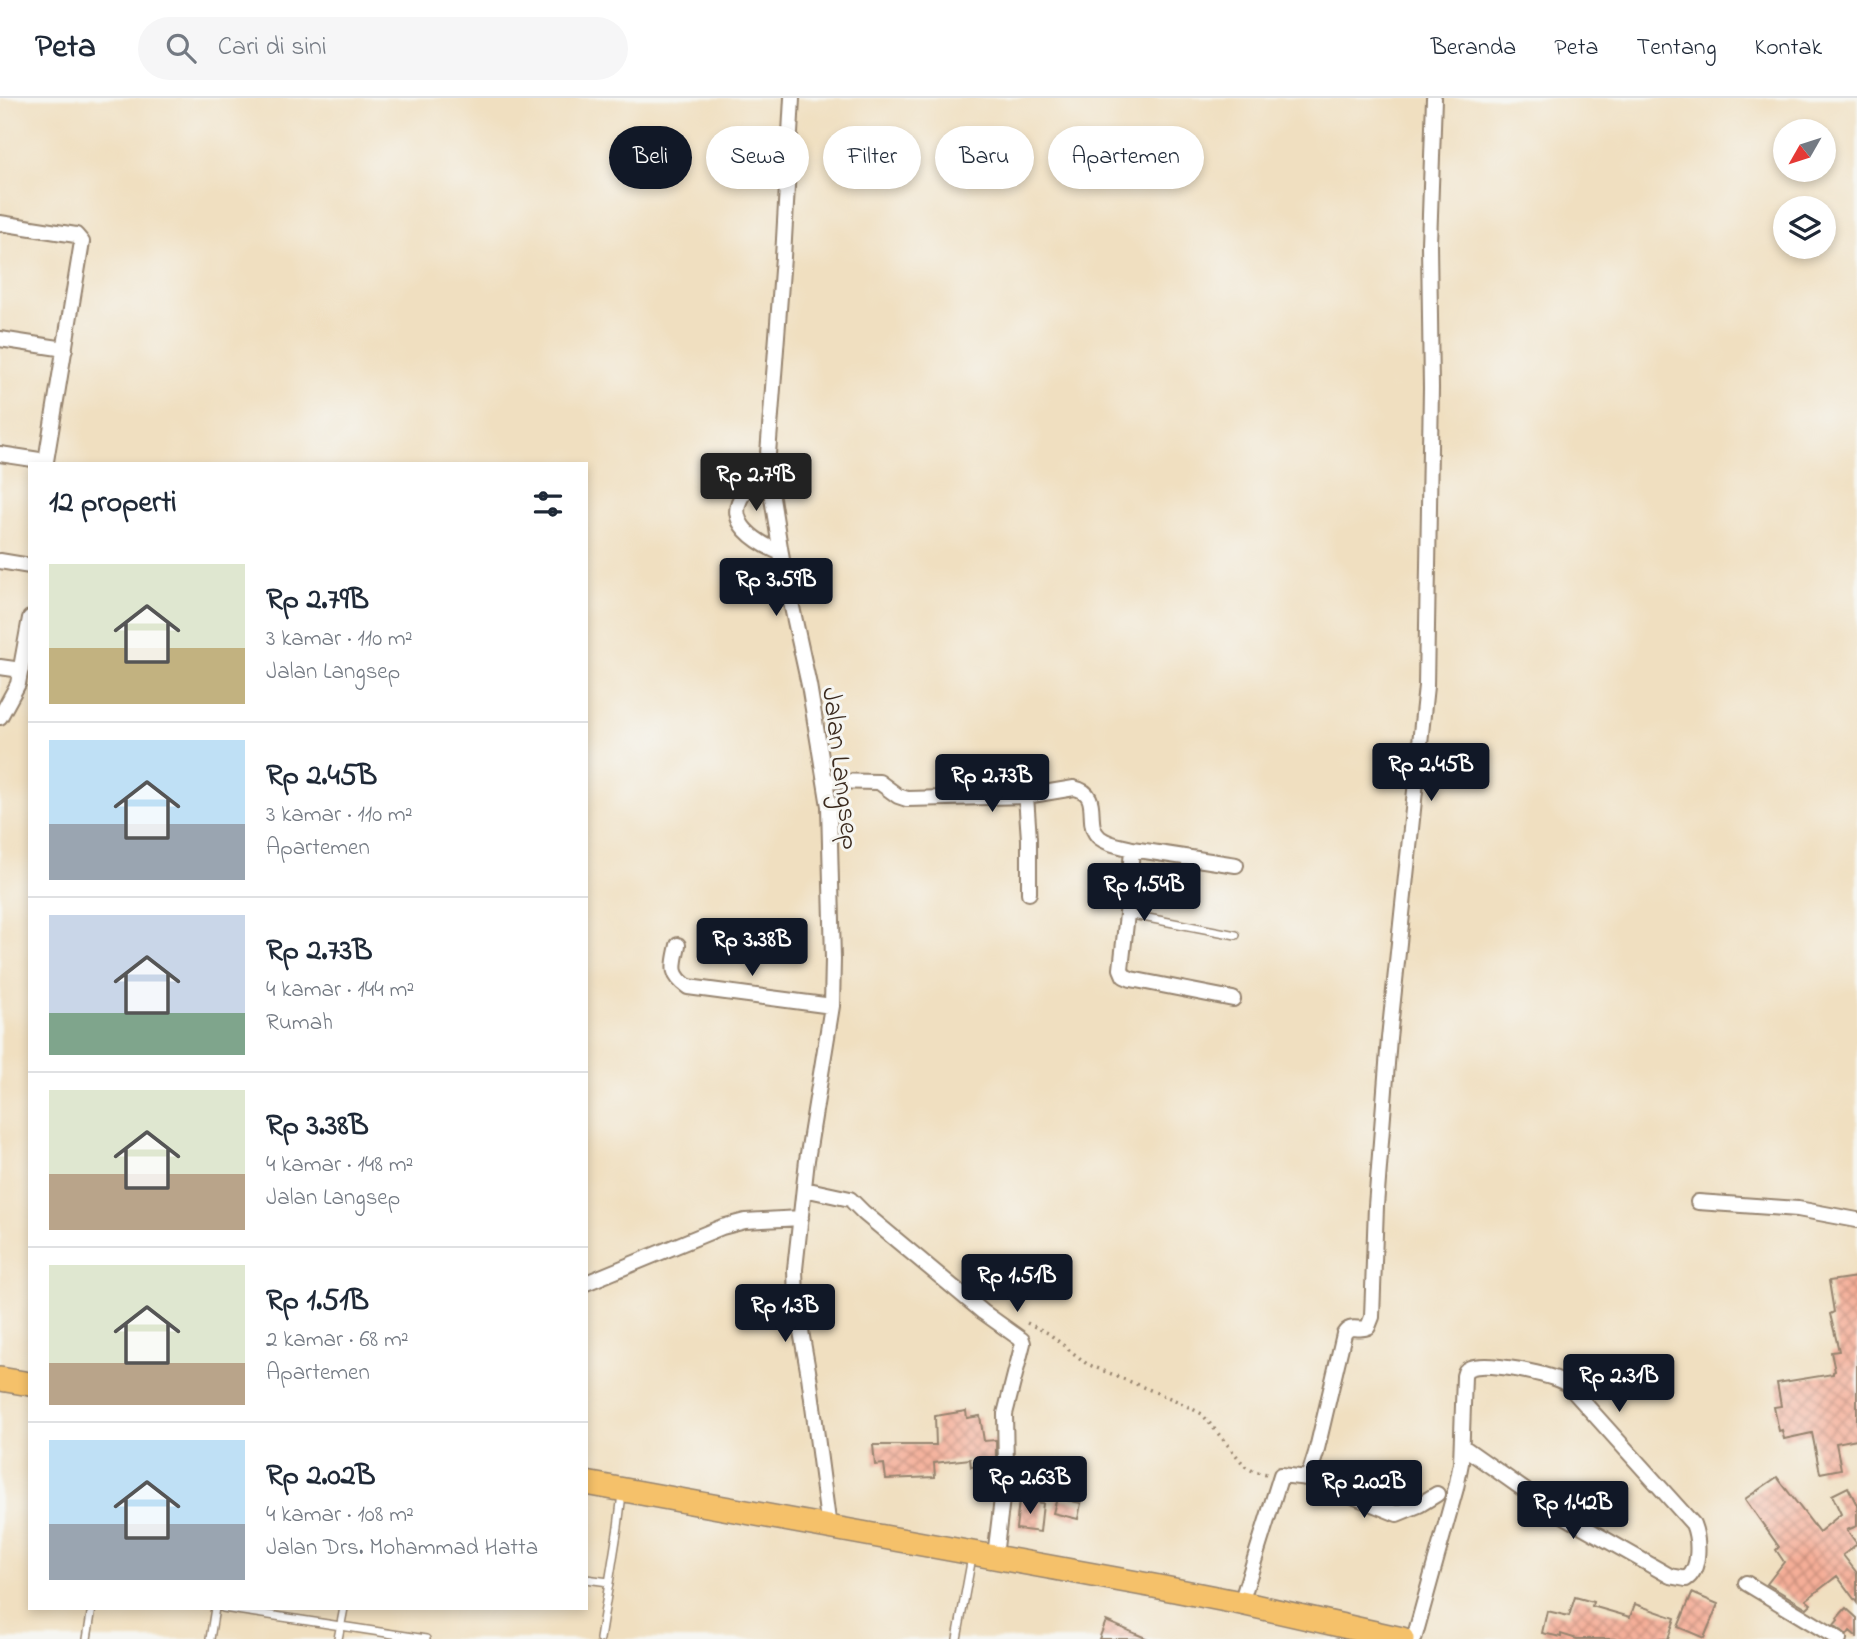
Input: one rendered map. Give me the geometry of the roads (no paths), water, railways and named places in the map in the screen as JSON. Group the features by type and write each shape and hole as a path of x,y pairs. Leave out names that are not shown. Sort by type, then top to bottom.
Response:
{"main road":[{"path":"0,1379 28,1384"},
{"path":"588,1483 1241,1603 1402,1639"}],"street":[{"name":"Jalan Langsep","path":"792,98 768,469 781,553 809,685 829,806 834,959 832,1006 807,1160 795,1269 796,1303 829,1528"},
{"path":"1308,1478 1344,1334 1352,1327 1364,1329 1372,1317 1376,1206 1389,1038 1426,686 1431,388 1429,244 1434,98"},
{"path":"0,223 76,235 82,242 46,462 0,454"},
{"path":"0,339 65,349"},
{"path":"768,469 742,495 738,506 739,520 746,532 781,553"},
{"path":"0,561 28,566"},
{"path":"0,718 18,684 28,630"},
{"path":"0,667 21,670"},
{"path":"825,781 879,782 906,799 1026,796 1074,788 1082,790 1091,800 1092,823 1101,839 1132,849 1236,866"},
{"path":"1026,796 1029,893"},
{"path":"1132,849 1121,969 1124,976 1233,999"},
{"path":"678,945 673,968 678,981 688,987 832,1006"},
{"path":"804,1189 850,1199 982,1311 1022,1339 1005,1414 1006,1466 984,1554"},
{"path":"1698,1202 1798,1209 1857,1220"},
{"path":"588,1282 722,1227 745,1221 801,1218"},
{"path":"1414,1639 1456,1488 1461,1463 1464,1376 1470,1368 1496,1367 1527,1371 1567,1384 1693,1524 1697,1538 1695,1566 1692,1575 1686,1579 1670,1576 1550,1508 1462,1446"},
{"path":"1241,1603 1278,1485 1308,1478 1397,1514 1419,1506 1437,1494"},
{"path":"1746,1583 1839,1639"}],"lane":[{"path":"1127,914 1236,935"},
{"path":"600,1639 622,1489"},
{"path":"957,1639 984,1554"},
{"path":"588,1579 609,1582"},
{"path":"87,1639 92,1610"},
{"path":"210,1639 215,1610"},
{"path":"235,1610 426,1639"},
{"path":"338,1639 344,1610"}]}
